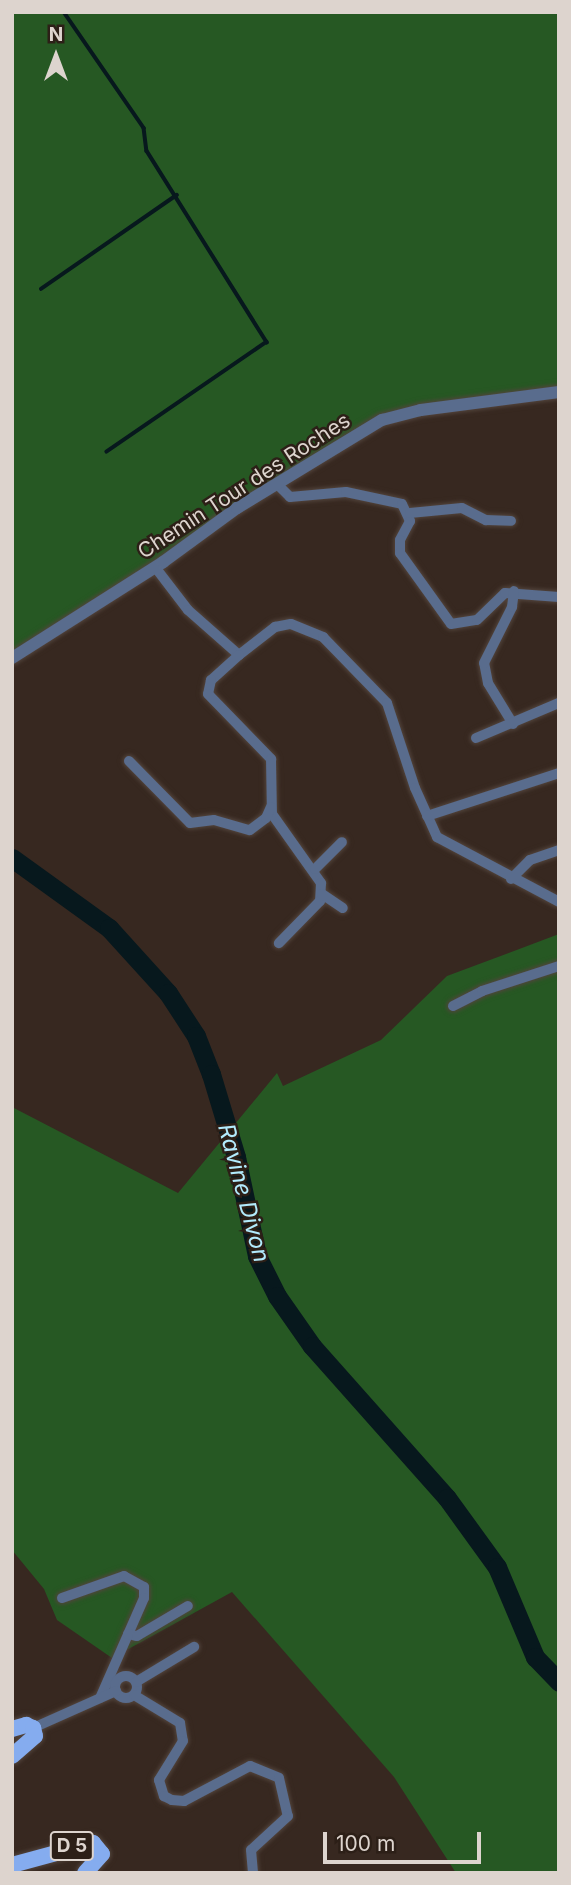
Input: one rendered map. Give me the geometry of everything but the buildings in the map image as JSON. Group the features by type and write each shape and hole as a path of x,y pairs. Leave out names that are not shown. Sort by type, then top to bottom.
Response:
{"main road":[{"path":"12,1729 33,1728 31,1742 12,1756"},
{"name":"D 5","path":"12,1865 93,1843 102,1854 85,1873"}],"street":[{"name":"Chemin Tour des Roches","path":"12,658 155,567 237,508 391,417 559,392"},
{"path":"278,485 290,497 346,492 389,499 402,504 410,513"},
{"path":"410,513 461,509 485,520 511,521"},
{"path":"410,513 400,553 451,624 477,620 498,597 514,591 559,597"},
{"path":"155,567 188,610 239,655"},
{"path":"513,724 488,683 484,663 512,607 514,591"},
{"path":"343,908 322,894 315,869 275,821 271,806 271,759 208,694 211,680 275,627 291,624 323,637 387,703 427,817 437,836 511,879 559,902"},
{"path":"475,738 559,703"},
{"path":"129,761 190,823 214,820 250,830 266,818 271,806"},
{"path":"427,817 559,773"},
{"path":"315,869 342,842"},
{"path":"511,879 530,860 559,850"},
{"path":"279,943 312,912 322,894"},
{"path":"453,1006 492,987 559,966"},
{"path":"62,1598 124,1576 141,1581 144,1598 100,1698"},
{"path":"128,1634 137,1636 188,1606"},
{"path":"136,1682 194,1647"},
{"path":"116,1691 118,1679 126,1676 136,1682"},
{"path":"134,1695 136,1682"},
{"path":"33,1728 116,1691"},
{"path":"116,1691 126,1698 134,1695"},
{"path":"134,1695 180,1723 183,1741 159,1780 164,1796 184,1801 250,1766 279,1778 288,1816 251,1850 253,1873"}],"green space":[{"path":"12,12 559,12 559,392 382,420 12,658"},
{"path":"559,934 559,1873 456,1873 394,1777 232,1592 112,1658 57,1620 44,1589 12,1550 12,1107 178,1193 277,1073 283,1086 381,1040 447,976"}],"waterway":[{"path":"64,12 144,128 147,151 267,342 107,452"},
{"path":"41,289 177,195"},
{"name":"Ravine Divon","path":"12,858 109,928 168,993 196,1036 211,1074 236,1157 257,1256 277,1296 312,1346 447,1498 497,1567 535,1657 559,1682"}]}
